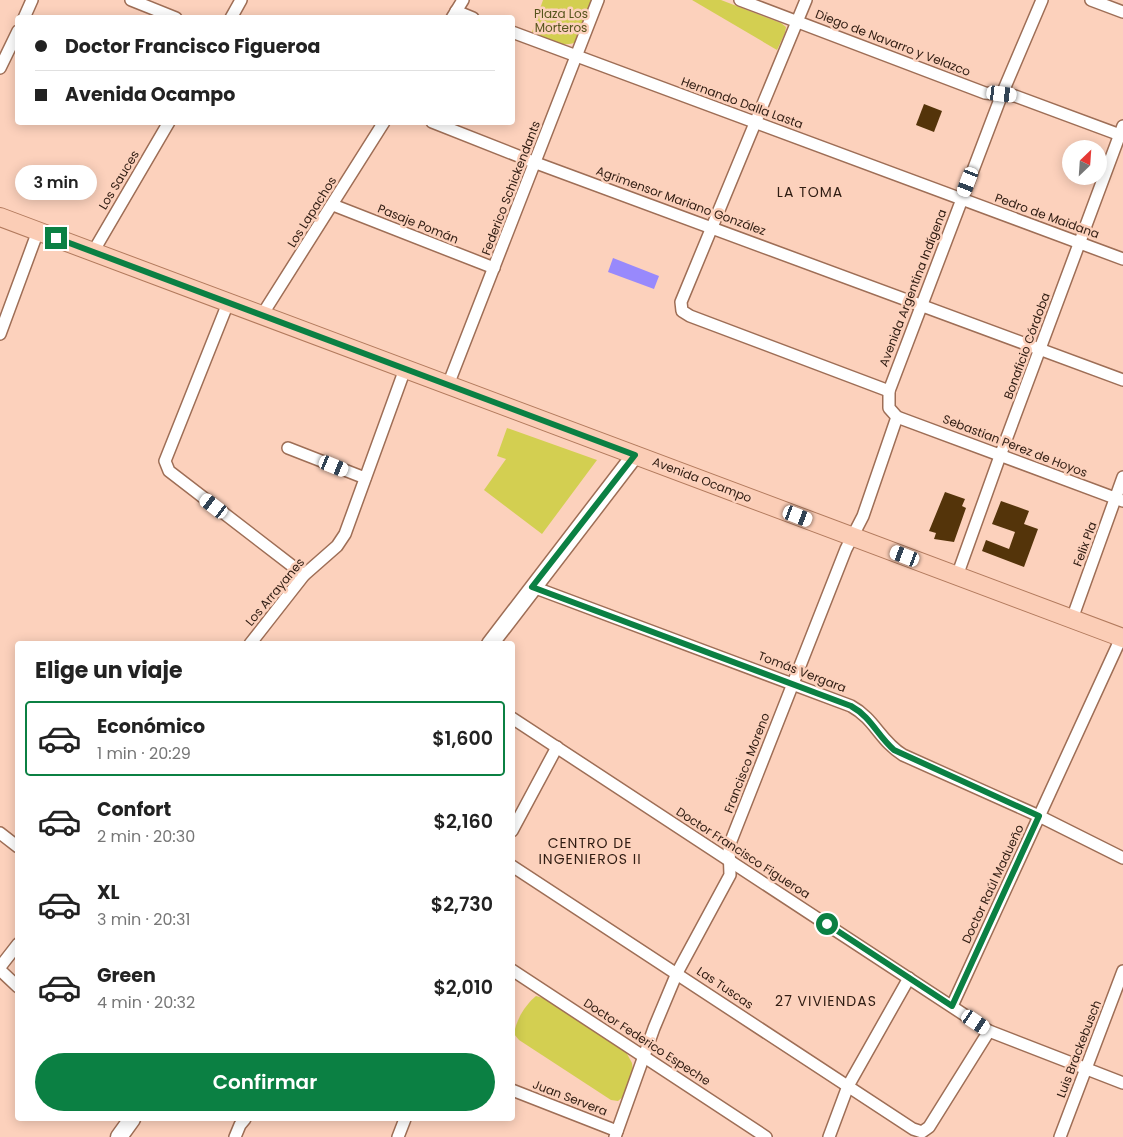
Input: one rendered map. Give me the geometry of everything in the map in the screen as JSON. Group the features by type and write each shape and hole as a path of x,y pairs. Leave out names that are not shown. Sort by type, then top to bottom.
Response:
{"main road":[{"name":"Avenida Ocampo","path":"0,217 1122,638"},
{"path":"492,641 635,455"},
{"path":"119,1137 131,1121"}],"street":[{"path":"25,15 32,0"},
{"path":"131,0 168,15"},
{"path":"233,15 241,0"},
{"path":"454,14 462,0"},
{"name":"Federico Schickendants","path":"448,385 598,0"},
{"name":"Diego de Navarro y Velazco","path":"740,0 985,93 1015,96 1122,132"},
{"path":"806,0 680,302 682,311 690,316 889,391 889,408 897,417 864,516 852,537"},
{"name":"Avenida Argentina Indígena","path":"889,391 1002,94 1042,0"},
{"path":"1092,0 1123,12"},
{"name":"Hernando Dalla Lasta","path":"515,33 962,199"},
{"path":"0,68 15,37"},
{"name":"Los Sauces","path":"92,252 167,125"},
{"name":"Los Lapachos","path":"262,315 382,125"},
{"name":"Agrimensor Mariano González","path":"440,125 536,163 1123,380"},
{"name":"Bonaficio Córdoba","path":"957,576 1079,242 1122,132"},
{"name":"Pedro de Maidana","path":"962,199 1123,258"},
{"name":"Pasaje Pomán","path":"333,204 494,268"},
{"path":"0,334 38,232"},
{"path":"228,302 165,461 169,471 304,575"},
{"name":"Los Arrayanes","path":"252,641 304,575 337,546 345,534 405,369"},
{"name":"Sebastian Perez de Hoyos","path":"897,417 1119,500"},
{"path":"288,448 365,478"},
{"name":"Felix Pla","path":"1072,620 1119,500 1123,477"},
{"name":"Francisco Moreno","path":"616,1134 677,973 730,875 729,846 852,537"},
{"name":"Tomás Vergara","path":"532,587 851,706 861,711 870,720 886,743 903,755 1039,816 1123,858"},
{"name":"Doctor Raúl Madueño","path":"952,1006 1122,638"},
{"name":"Doctor Francisco Figueroa","path":"515,720 989,1031 1123,1083"},
{"path":"515,825 556,747"},
{"path":"0,833 15,846"},
{"name":"Las Tuscas","path":"515,868 914,1129 922,1132 929,1127 989,1031"},
{"path":"15,948 0,969 15,984"},
{"name":"Luis Brackebusch","path":"1060,1137 1123,971"},
{"name":"Doctor Federico Espeche","path":"515,972 766,1137"},
{"path":"828,1137 848,1086 909,978"},
{"name":"Juan Servera","path":"515,1091 616,1134"},
{"path":"235,1137 243,1121"},
{"path":"398,1137 403,1121"}],"green space":[{"name":"Plaza Los Morteros","path":"543,0 593,0 576,42 571,44 560,43 548,40 532,32"},
{"path":"692,0 721,0 781,23 786,27 785,33 777,50"},
{"path":"507,428 597,460 542,534 484,490 506,459 497,456"},
{"path":"536,996 543,998 626,1052 632,1063 633,1071 624,1096 618,1101 611,1100 519,1040 515,1035 515,1030 528,1004"}],"shaded area":[{"path":"613,258 659,276 654,289 608,272"}],"building":[{"path":"924,104 942,111 934,132 916,125"},
{"path":"945,492 965,499 962,506 966,508 954,542 934,539 936,533 929,531"},
{"path":"1001,501 1029,511 1024,524 1038,529 1024,567 982,551 986,540 1009,549 1015,532 992,524"}],"district":[{"name":"LA TOMA","path":"810,192"},
{"name":"CENTRO DE INGENIEROS II","path":"590,852"},
{"name":"27 VIVIENDAS","path":"826,1001"}],"route":[{"path":"56,238 635,455 532,587 851,706 861,711 870,720 886,743 894,750 1039,816 952,1006 827,924"}]}
